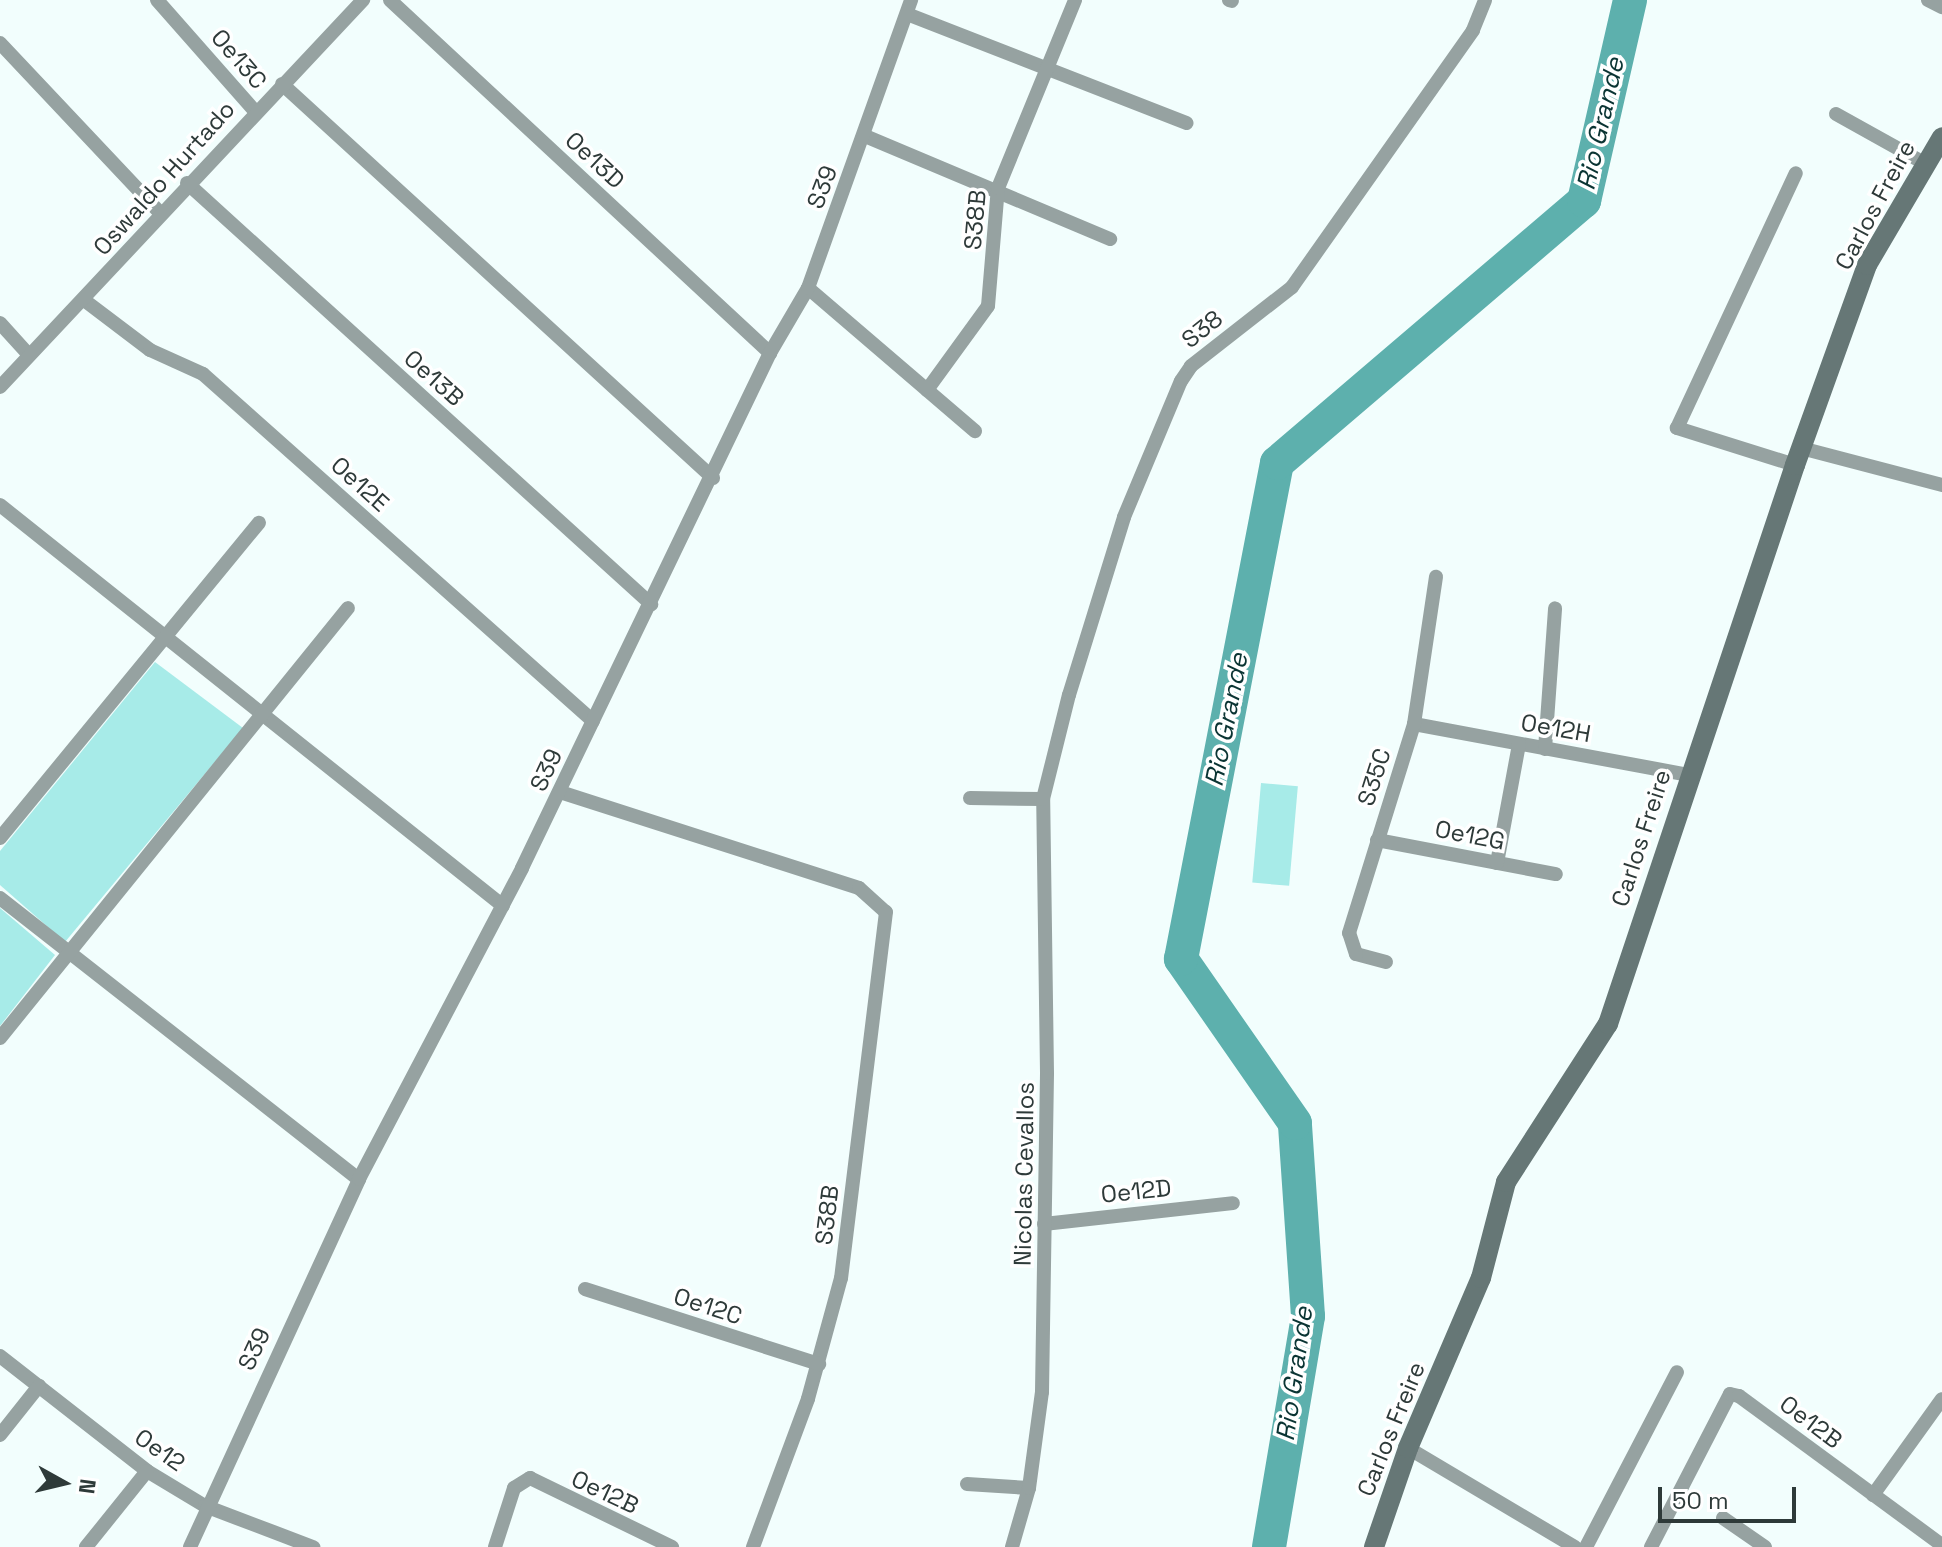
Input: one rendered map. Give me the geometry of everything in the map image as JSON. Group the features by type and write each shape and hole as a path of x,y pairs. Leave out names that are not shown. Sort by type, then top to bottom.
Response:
{"street":[{"name":"Oe13C","path":"157,0 255,111"},
{"name":"Oe13D","path":"390,0 770,353"},
{"name":"S38B","path":"927,390 991,298 998,188 1075,0"},
{"name":"S38","path":"1043,799 1069,695 1124,517 1181,381 1191,366 1292,287 1473,30 1485,0"},
{"path":"1928,0 1942,7"},
{"name":"Oswaldo Hurtado","path":"0,387 84,300 159,212 282,84 353,3"},
{"name":"S39","path":"190,1547 205,1506 359,1179 503,906 713,478 770,353 808,288 909,7"},
{"path":"909,7 1186,123"},
{"path":"0,43 159,212"},
{"path":"282,84 713,478"},
{"path":"1836,114 1926,164"},
{"path":"865,136 998,188 1110,239"},
{"name":"Carlos Freire","path":"1374,1547 1408,1448 1481,1278 1506,1182 1608,1024 1689,775 1867,265 1942,137"},
{"path":"1796,173 1677,428 1798,457 1942,485"},
{"name":"Oe13B","path":"187,183 651,604"},
{"path":"808,288 975,431"},
{"name":"Oe12E","path":"84,300 150,350 203,374 593,721"},
{"path":"0,323 29,355"},
{"path":"0,505 503,906"},
{"path":"0,838 259,523"},
{"name":"S35C","path":"1386,962 1365,959 1349,943 1377,840 1414,724 1436,577"},
{"path":"0,1038 348,608"},
{"path":"1545,749 1555,608"},
{"name":"Oe12H","path":"1414,724 1689,775"},
{"path":"1497,863 1519,744"},
{"name":"S38B","path":"560,792 859,888 886,912 841,1278 819,1364 753,1547"},
{"path":"970,798 1043,799"},
{"name":"Nicolas Cevallos","path":"1012,1547 1029,1488 1042,1392 1043,799"},
{"name":"Oe12G","path":"1377,840 1556,874"},
{"path":"0,898 359,1179"},
{"name":"Oe12D","path":"1044,1224 1233,1203"},
{"name":"Oe12C","path":"585,1289 819,1364"},
{"name":"Oe12","path":"0,1356 147,1471 205,1506 313,1547"},
{"path":"1586,1547 1677,1372"},
{"path":"0,1435 39,1386"},
{"name":"Oe12B","path":"1651,1547 1730,1394 1739,1396 1942,1545"},
{"path":"1873,1495 1942,1399"},
{"path":"1408,1448 1575,1547"},
{"path":"86,1547 147,1471"},
{"name":"Oe12B","path":"495,1547 521,1480 535,1480 672,1547"},
{"path":"967,1484 1029,1488"},
{"path":"1723,1518 1765,1547"}],"shaded area":[{"path":"155,662 243,728 65,942 0,885 0,851"},
{"path":"1261,783 1298,786 1289,886 1252,883"},
{"path":"0,908 55,955 0,1026"}],"waterway":[{"name":"Rio Grande","path":"1269,1547 1308,1316 1295,1123 1181,959 1277,463 1584,201 1630,0"}]}
